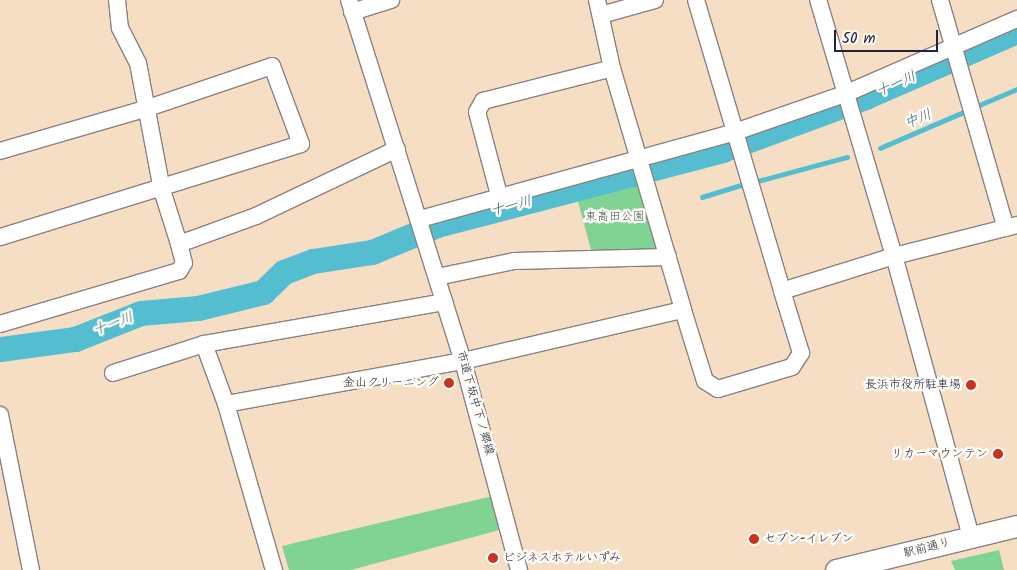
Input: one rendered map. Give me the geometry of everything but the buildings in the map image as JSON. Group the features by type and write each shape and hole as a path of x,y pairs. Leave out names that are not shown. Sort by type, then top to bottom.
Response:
{"main road":[{"name":"駅前通り","path":"836,570 1017,526"}],"street":[{"path":"0,324 180,272 184,263 162,190 145,110 138,63 120,28 117,0"},
{"path":"350,6 391,0"},
{"path":"655,0 599,7 612,68 705,381 718,389 792,367 801,353 696,0"},
{"path":"818,0 894,256 972,537"},
{"path":"782,291 894,256 1012,226 940,0"},
{"name":"市道下坂中下ノ郷線","path":"350,6 463,361 518,570"},
{"path":"422,228 499,195 641,166 738,140 848,102 956,55 1017,19"},
{"path":"0,151 145,110 272,66 301,144 162,190 0,237"},
{"path":"499,195 477,112 484,101 612,68"},
{"path":"178,244 256,216 397,149"},
{"path":"437,277 514,261 668,257"},
{"path":"113,374 204,344 444,302"},
{"path":"226,404 463,361 683,310"},
{"path":"204,344 226,404 274,570"},
{"path":"0,414 31,570"}],"green space":[{"name":"東高田公園","path":"636,177 659,251 591,250 576,194"},
{"path":"497,495 503,529 351,570 289,570 282,546"},
{"path":"999,550 1004,570 955,570 951,561"}],"waterway":[{"name":"十一川","path":"0,349 75,339 141,313 198,308 263,292 284,272 313,261 372,252 437,225 722,150 865,97 1017,31"},
{"name":"中川","path":"977,106 1017,89"},
{"name":"中川","path":"880,148 966,111"},
{"name":"中川","path":"758,181 847,157"},
{"name":"中川","path":"702,197 744,184"}],"place":[{"name":"金山クリーニング","path":"449,383"},
{"name":"長浜市役所駐車場","path":"971,385"},
{"name":"リカーマウンテン","path":"998,454"},
{"name":"セブン-イレブン","path":"754,539"},
{"name":"ビジネスホテルいずみ","path":"493,558"}]}
